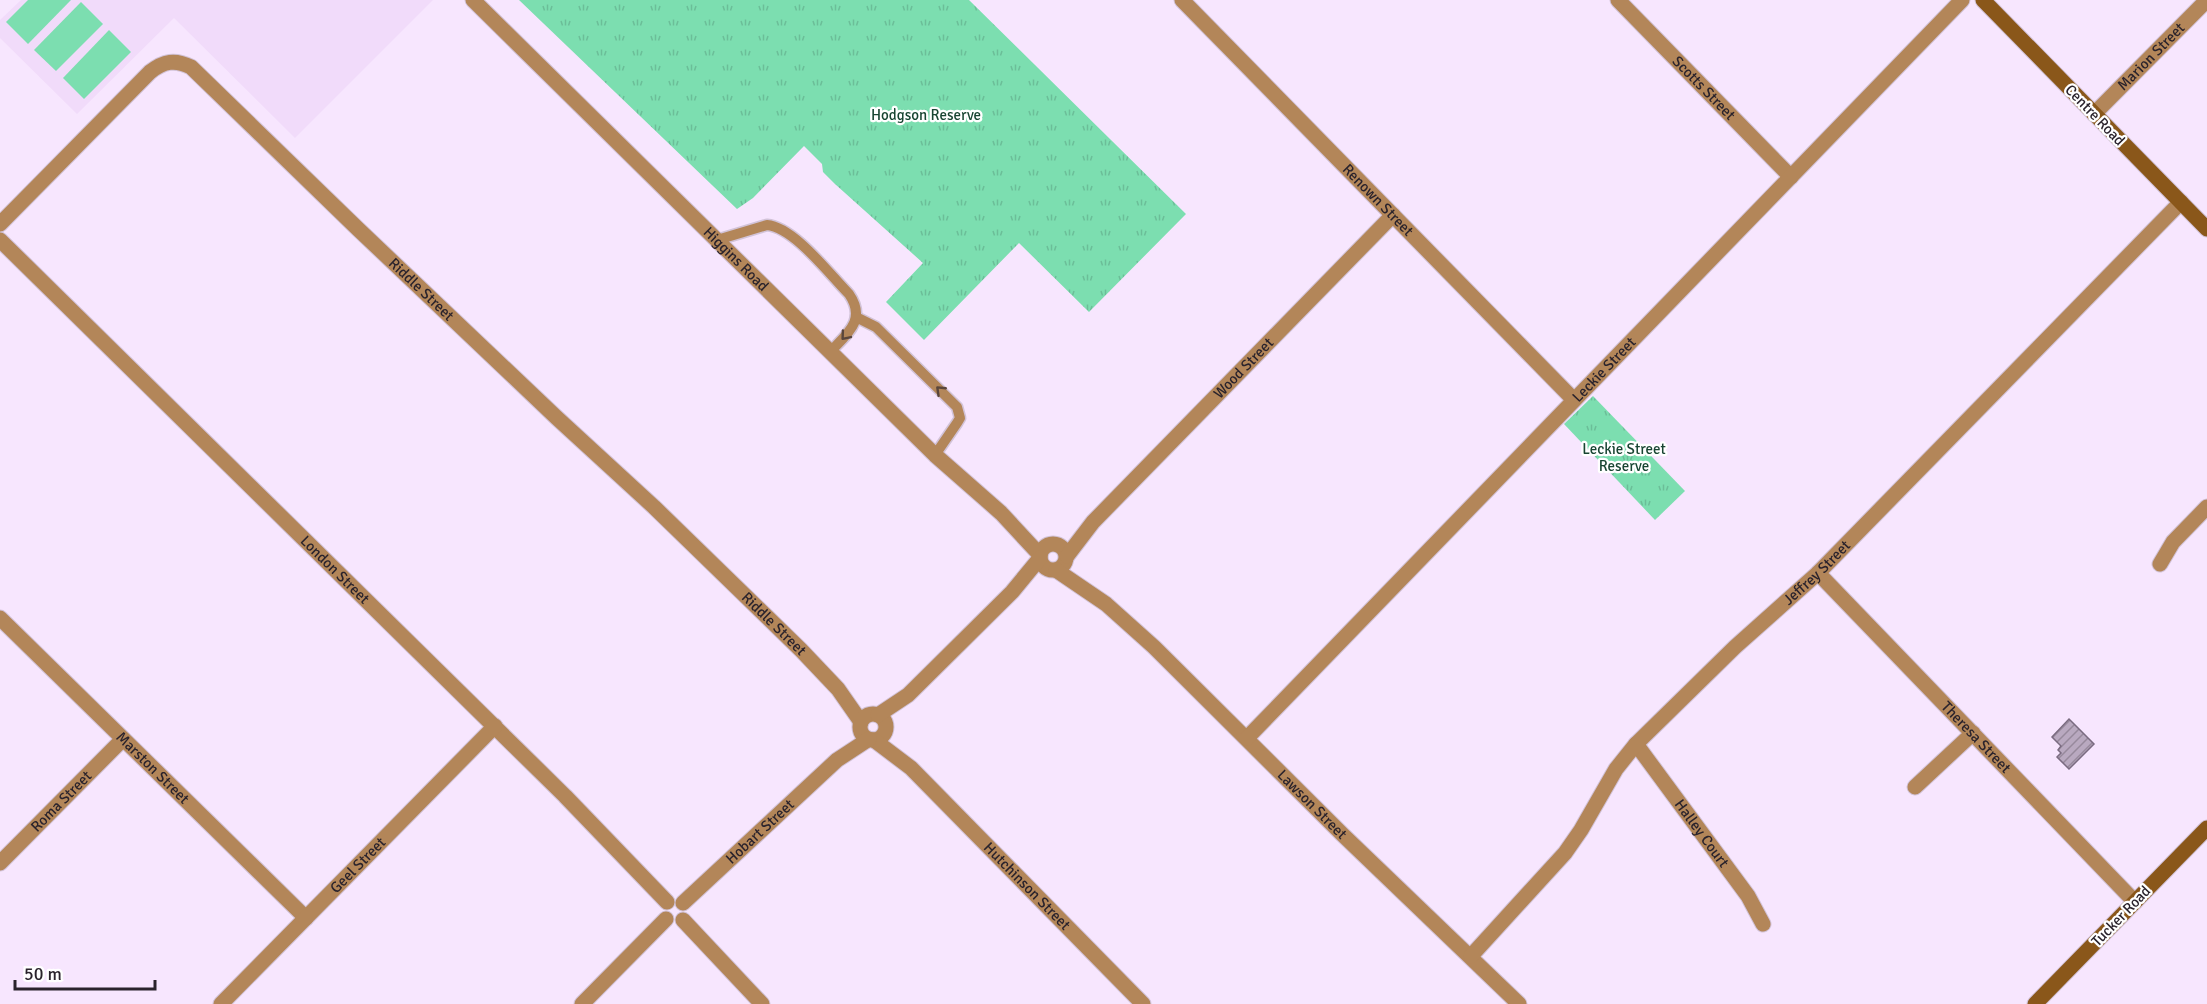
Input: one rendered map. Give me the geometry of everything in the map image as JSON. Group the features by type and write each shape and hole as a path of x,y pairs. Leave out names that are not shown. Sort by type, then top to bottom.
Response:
{"main road":[{"name":"Centre Road","path":"1983,0 2207,229"},
{"name":"Tucker Road","path":"2035,1004 2207,828"}],"street":[{"name":"Higgins Road","path":"473,0 935,455 1053,557"},
{"name":"Renown Street","path":"1182,0 1574,400"},
{"name":"Scotts Street","path":"1618,0 1791,177"},
{"name":"Leckie Street","path":"1247,738 1962,0"},
{"name":"Marion Street","path":"2094,114 2207,0"},
{"name":"Riddle Street","path":"0,224 150,72 169,61 191,67 366,237 654,507 801,650 873,727"},
{"name":"Jeffrey Street","path":"1471,956 1574,842 1616,769 1636,744 1727,654 1818,573 2181,202"},
{"name":"Wood Street","path":"1053,557 1093,522 1392,215"},
{"name":"London Street","path":"0,240 573,803 667,902"},
{"path":"2160,564 2173,542 2207,507"},
{"name":"Lawson Street","path":"1053,557 1166,658 1344,835 1519,1004"},
{"name":"Hobart Street","path":"683,903 908,695 1012,592 1053,557"},
{"name":"Theresa Street","path":"1818,573 2135,902"},
{"name":"Marston Street","path":"0,618 306,918"},
{"name":"Geel Street","path":"221,1004 495,726"},
{"name":"Hutchinson Street","path":"873,727 1143,1004"},
{"path":"1915,787 1973,733"},
{"name":"Roma Street","path":"0,863 123,739"},
{"name":"Halley Court","path":"1636,744 1748,896 1763,924"},
{"path":"677,899 683,903 687,909 683,920 676,923 666,919 663,912 667,902 677,899"},
{"path":"582,1004 666,919"},
{"path":"683,920 762,1004"}],"lane":[{"path":"717,240 767,225 784,230 804,248 854,302 856,317 850,330 830,352"},
{"path":"856,317 876,327 957,407 960,418 935,455"}],"shaded area":[{"path":"21,0 433,0 295,138 174,18 77,114 0,38 0,20"}],"green space":[{"path":"28,0 71,0 28,44 6,22"},
{"name":"Hodgson Reserve","path":"519,0 969,0 1186,214 1089,312 1019,243 924,340 886,302 923,263 835,184 823,172 822,164 804,146 753,198 737,209"},
{"path":"81,2 103,24 56,71 34,50"},
{"path":"109,30 131,52 84,99 63,78"},
{"name":"Leckie Street Reserve","path":"1593,396 1685,491 1655,520 1564,424"}],"building":[{"path":"2069,719 2094,744 2069,769 2057,757 2061,753 2058,750 2061,746 2052,737"}]}
